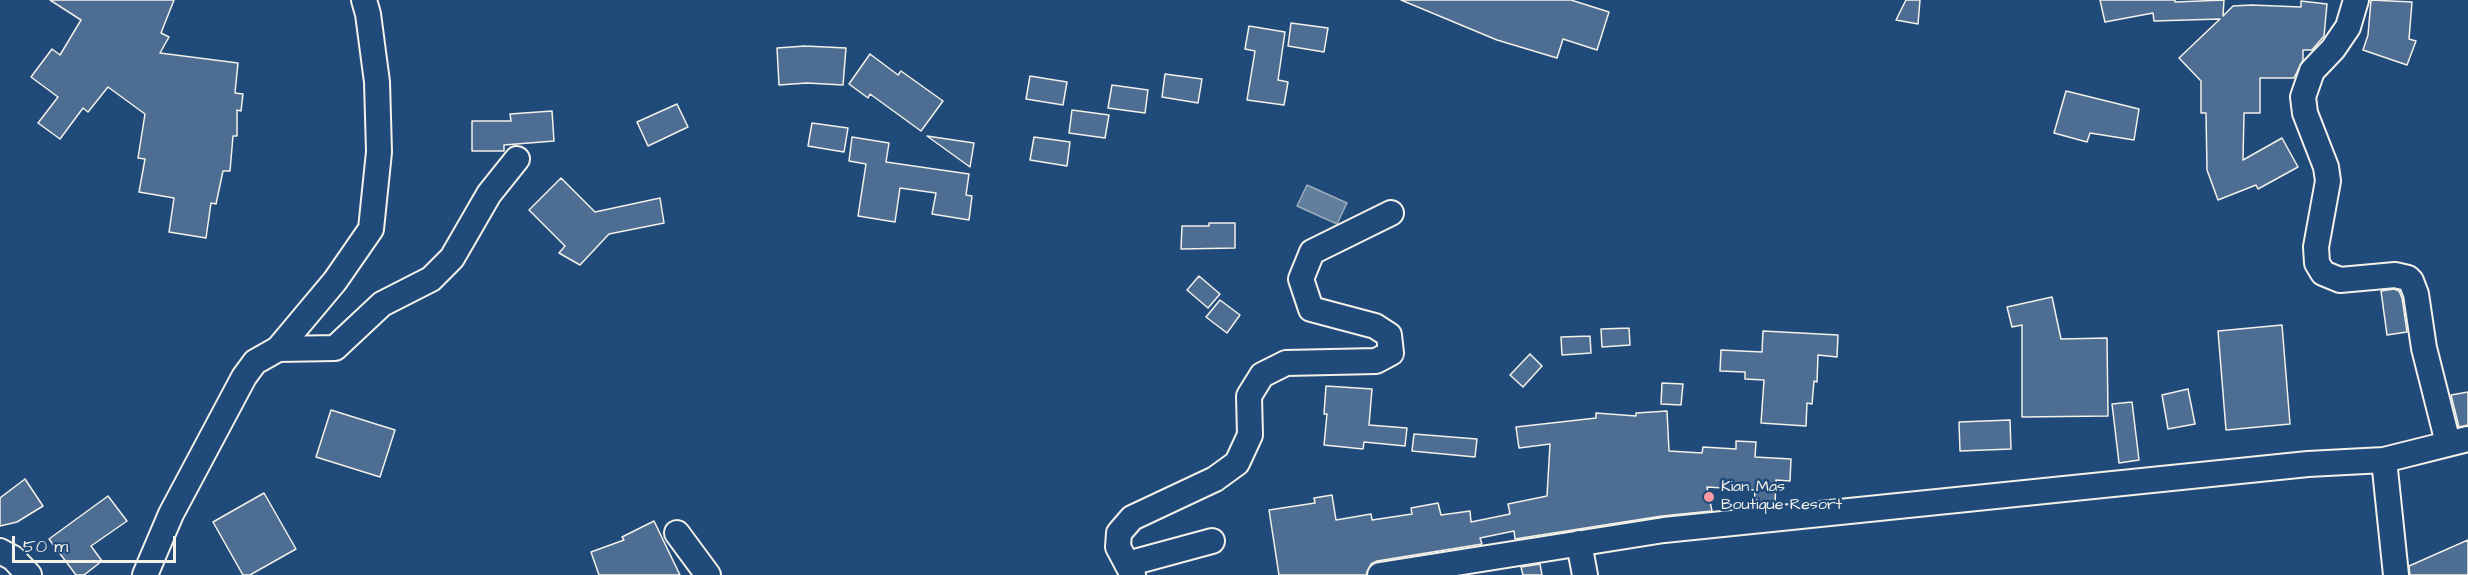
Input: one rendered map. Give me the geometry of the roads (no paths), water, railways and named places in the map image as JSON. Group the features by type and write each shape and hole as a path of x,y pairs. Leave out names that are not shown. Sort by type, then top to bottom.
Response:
{"street":[{"path":"145,575 171,514 243,377 255,362 278,349 335,281 371,229 379,152 377,82 364,0"},
{"path":"1380,575 1579,543 1711,525 2308,464 2384,460 2458,441 2424,348 2412,281 2395,275 2340,280 2323,273 2317,263 2316,247 2328,181 2302,98 2312,71 2333,49 2348,27 2356,0"},
{"path":"278,349 335,348 382,304 431,279 452,258 489,194 517,159"},
{"path":"1212,541 1130,569 1118,547 1119,533 1132,518 1215,480 1237,463 1250,435 1249,396 1262,375 1286,363 1376,361 1391,353 1389,335 1375,326 1311,309 1301,279 1312,252 1391,213"},
{"path":"2384,460 2396,575"},
{"path":"677,532 708,575"},
{"path":"1579,543 1585,575"},
{"path":"0,551 13,558 28,575"}],"water":[{"path":"1307,185 1347,203 1337,224 1297,206"}],"place":[{"name":"Kian Mas Boutique Resort","path":"1709,497"}]}
